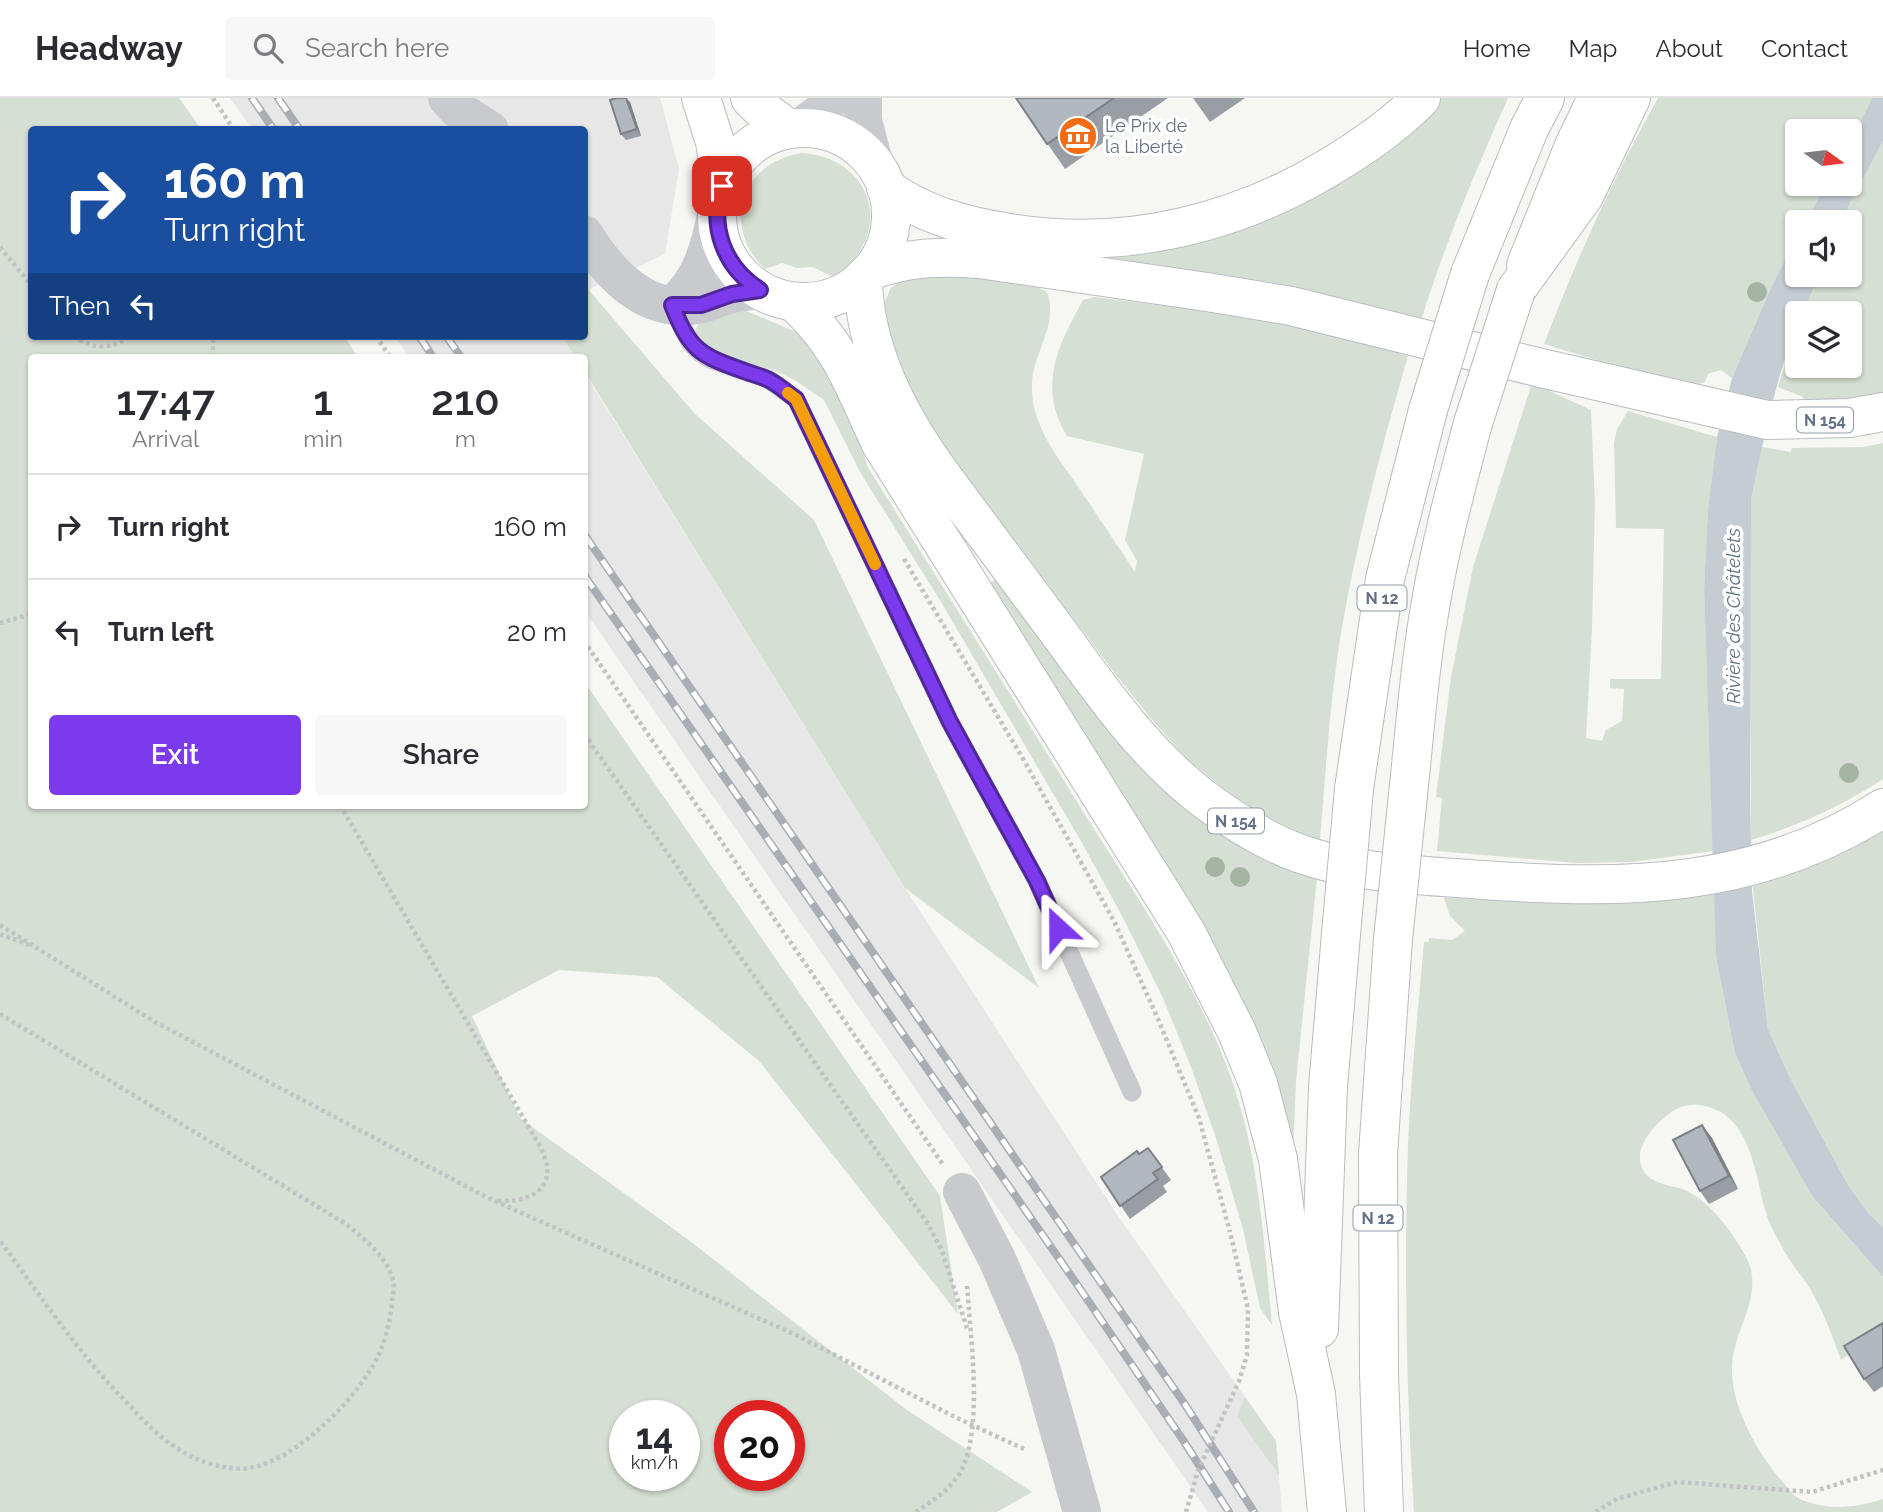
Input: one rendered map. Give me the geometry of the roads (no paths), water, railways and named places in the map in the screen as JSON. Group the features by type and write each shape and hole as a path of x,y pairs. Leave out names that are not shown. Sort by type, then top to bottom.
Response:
{"main road":[{"path":"701,98 715,142 719,234 727,256 741,276 777,296 826,334 841,358 881,444 1186,932 1237,1032 1258,1083 1278,1159 1298,1312 1316,1394"},
{"path":"750,98 760,108 794,129"},
{"path":"719,198 732,165 748,148 767,136 794,129 817,129 841,136 862,151 880,176 929,214 991,230 1035,237 1112,239 1165,233 1212,221 1261,203 1320,173 1375,138 1421,98"},
{"name":"N 12","path":"1327,1512 1316,1394 1328,1087 1354,789 1385,579 1428,410 1471,274 1528,129 1545,98"},
{"name":"N 12","path":"1383,1505 1378,1154 1393,939 1423,653 1445,532 1473,423 1516,290 1574,146 1597,98"},
{"path":"1516,290 1584,196 1631,98"},
{"path":"777,296 815,301 836,296 867,274 882,252 889,231 891,209 880,176"},
{"name":"N 154","path":"1883,412 1850,418 1767,420 1291,306 954,257 906,260 867,274 865,311 878,359 915,438 1131,729 1198,795 1247,828 1315,858 1373,869 1588,886 1648,884 1708,877 1785,856 1823,842 1883,808"}],"street":[{"path":"447,98 457,109 484,126"},
{"path":"794,129 820,113 832,98"},
{"path":"863,98 863,120 880,176"},
{"path":"672,305 682,297 697,275 709,245 719,198"},
{"path":"588,239 622,283 636,294 672,305 701,305 732,294 777,296"},
{"path":"962,1192 997,1259 1036,1350 1082,1512"}],"lane":[{"path":"672,305 690,342 701,354 768,379 796,399 950,722 1037,881 1132,1092"}],"water":[{"path":"1872,98 1883,98 1883,141 1862,181 1862,119"},
{"path":"1820,196 1854,196 1846,210 1812,210"},
{"name":"Rivière des Châtelets","path":"1785,259 1785,287 1814,287 1808,301 1785,301 1785,359 1751,500 1752,891 1768,1029 1790,1078 1848,1185 1870,1215 1883,1227 1883,1277 1812,1196 1751,1089 1735,1053 1716,957 1704,589 1708,508 1717,437 1732,378"}],"railway":[{"path":"252,98 271,126"},
{"path":"278,98 297,126"},
{"path":"422,340 431,354"},
{"path":"449,340 459,354"},
{"path":"588,540 1186,1406 1254,1512"},
{"path":"588,581 1076,1283 1229,1512"}],"place":[{"name":"Le Prix de la Liberté","path":"1078,136"}]}
